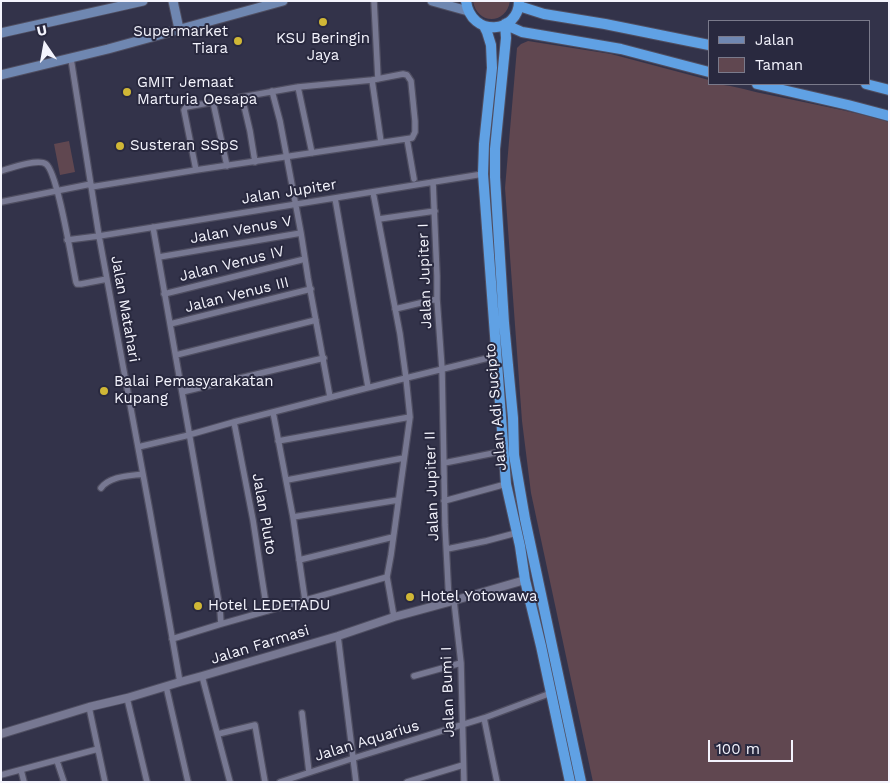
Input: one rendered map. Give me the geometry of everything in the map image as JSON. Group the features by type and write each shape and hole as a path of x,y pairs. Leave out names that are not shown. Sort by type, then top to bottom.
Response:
{"highway":[{"path":"467,6 472,18 477,23 491,28 506,24 513,19 519,4 544,14 708,45"},
{"path":"506,24 522,32 621,49 708,72"},
{"name":"Jalan Adi Sucipto","path":"506,24 494,177 504,388 506,484 525,580 570,782"},
{"name":"Jalan Adi Sucipto","path":"484,26 491,45 492,68 484,144 483,174 496,356 513,418 514,455 519,487 581,782"},
{"path":"761,85 889,116"},
{"path":"870,85 889,90"}],"main road":[{"path":"1,33 143,1"},
{"path":"173,1 179,29"},
{"path":"1,75 71,59 283,1"},
{"path":"432,1 467,6"}],"street":[{"path":"374,1 375,80 381,142"},
{"name":"Jalan Matahari","path":"71,59 99,236 180,682"},
{"path":"1,202 57,190 255,162 412,138 415,132 411,81 404,74 375,80 298,87 186,107 184,110 196,170"},
{"path":"298,87 312,153"},
{"name":"Jalan Venus V","path":"159,257 301,233 280,120 272,91"},
{"path":"242,97 255,162"},
{"path":"213,102 227,166"},
{"path":"407,139 414,180"},
{"path":"1,171 38,162 45,163 51,172 57,190 77,284 107,279"},
{"name":"Jalan Jupiter","path":"68,240 483,174"},
{"name":"Jalan Jupiter I","path":"434,182 437,299 442,369"},
{"path":"373,192 395,309 410,417 387,577 394,617"},
{"path":"335,198 368,387"},
{"path":"379,219 435,212"},
{"path":"153,227 220,609 221,624"},
{"path":"301,233 330,397"},
{"name":"Jalan Venus IV","path":"164,294 305,259"},
{"name":"Jalan Venus III","path":"170,324 311,289"},
{"path":"395,309 437,299"},
{"path":"176,355 316,320"},
{"path":"138,447 496,356"},
{"path":"182,392 324,358"},
{"name":"Jalan Jupiter II","path":"442,369 446,549 452,602"},
{"path":"274,412 293,517 305,600"},
{"path":"278,441 410,417"},
{"name":"Jalan Pluto","path":"234,422 267,611"},
{"path":"444,463 504,451"},
{"path":"286,480 404,458"},
{"path":"101,488 114,479 143,474"},
{"path":"444,501 506,484"},
{"path":"293,517 398,500"},
{"path":"446,549 516,533"},
{"path":"299,560 393,537"},
{"path":"172,639 387,577"},
{"name":"Jalan Farmasi","path":"1,734 525,580"},
{"name":"Jalan Bumi I","path":"452,602 461,663 464,782"},
{"path":"338,636 356,782"},
{"path":"414,676 461,663"},
{"path":"202,676 230,782"},
{"path":"166,686 188,782"},
{"name":"Jalan Aquarius","path":"280,782 484,718 551,693"},
{"path":"127,698 146,782"},
{"path":"89,707 105,782"},
{"path":"302,713 309,772"},
{"path":"484,718 497,782"},
{"path":"218,734 255,725 265,782"},
{"path":"1,775 98,749"},
{"path":"56,761 64,782"},
{"path":"407,782 463,765"},
{"path":"21,770 24,782"}],"green space":[{"path":"473,1 510,1 503,14 498,18 492,19 485,18 480,14"},
{"path":"528,41 611,54 708,80 708,85 723,85 843,110 889,122 889,782 593,782 531,493 522,421 505,188 517,48"},
{"path":"69,141 75,172 60,175 54,144"}],"place":[{"name":"KSU Beringin Jaya","path":"323,22"},
{"name":"Supermarket Tiara","path":"238,41"},
{"name":"GMIT Jemaat Marturia Oesapa","path":"127,92"},
{"name":"Susteran SSpS","path":"120,146"},
{"name":"Balai Pemasyarakatan Kupang","path":"104,391"},
{"name":"Hotel Yotowawa","path":"410,597"},
{"name":"Hotel LEDETADU","path":"198,606"}]}
